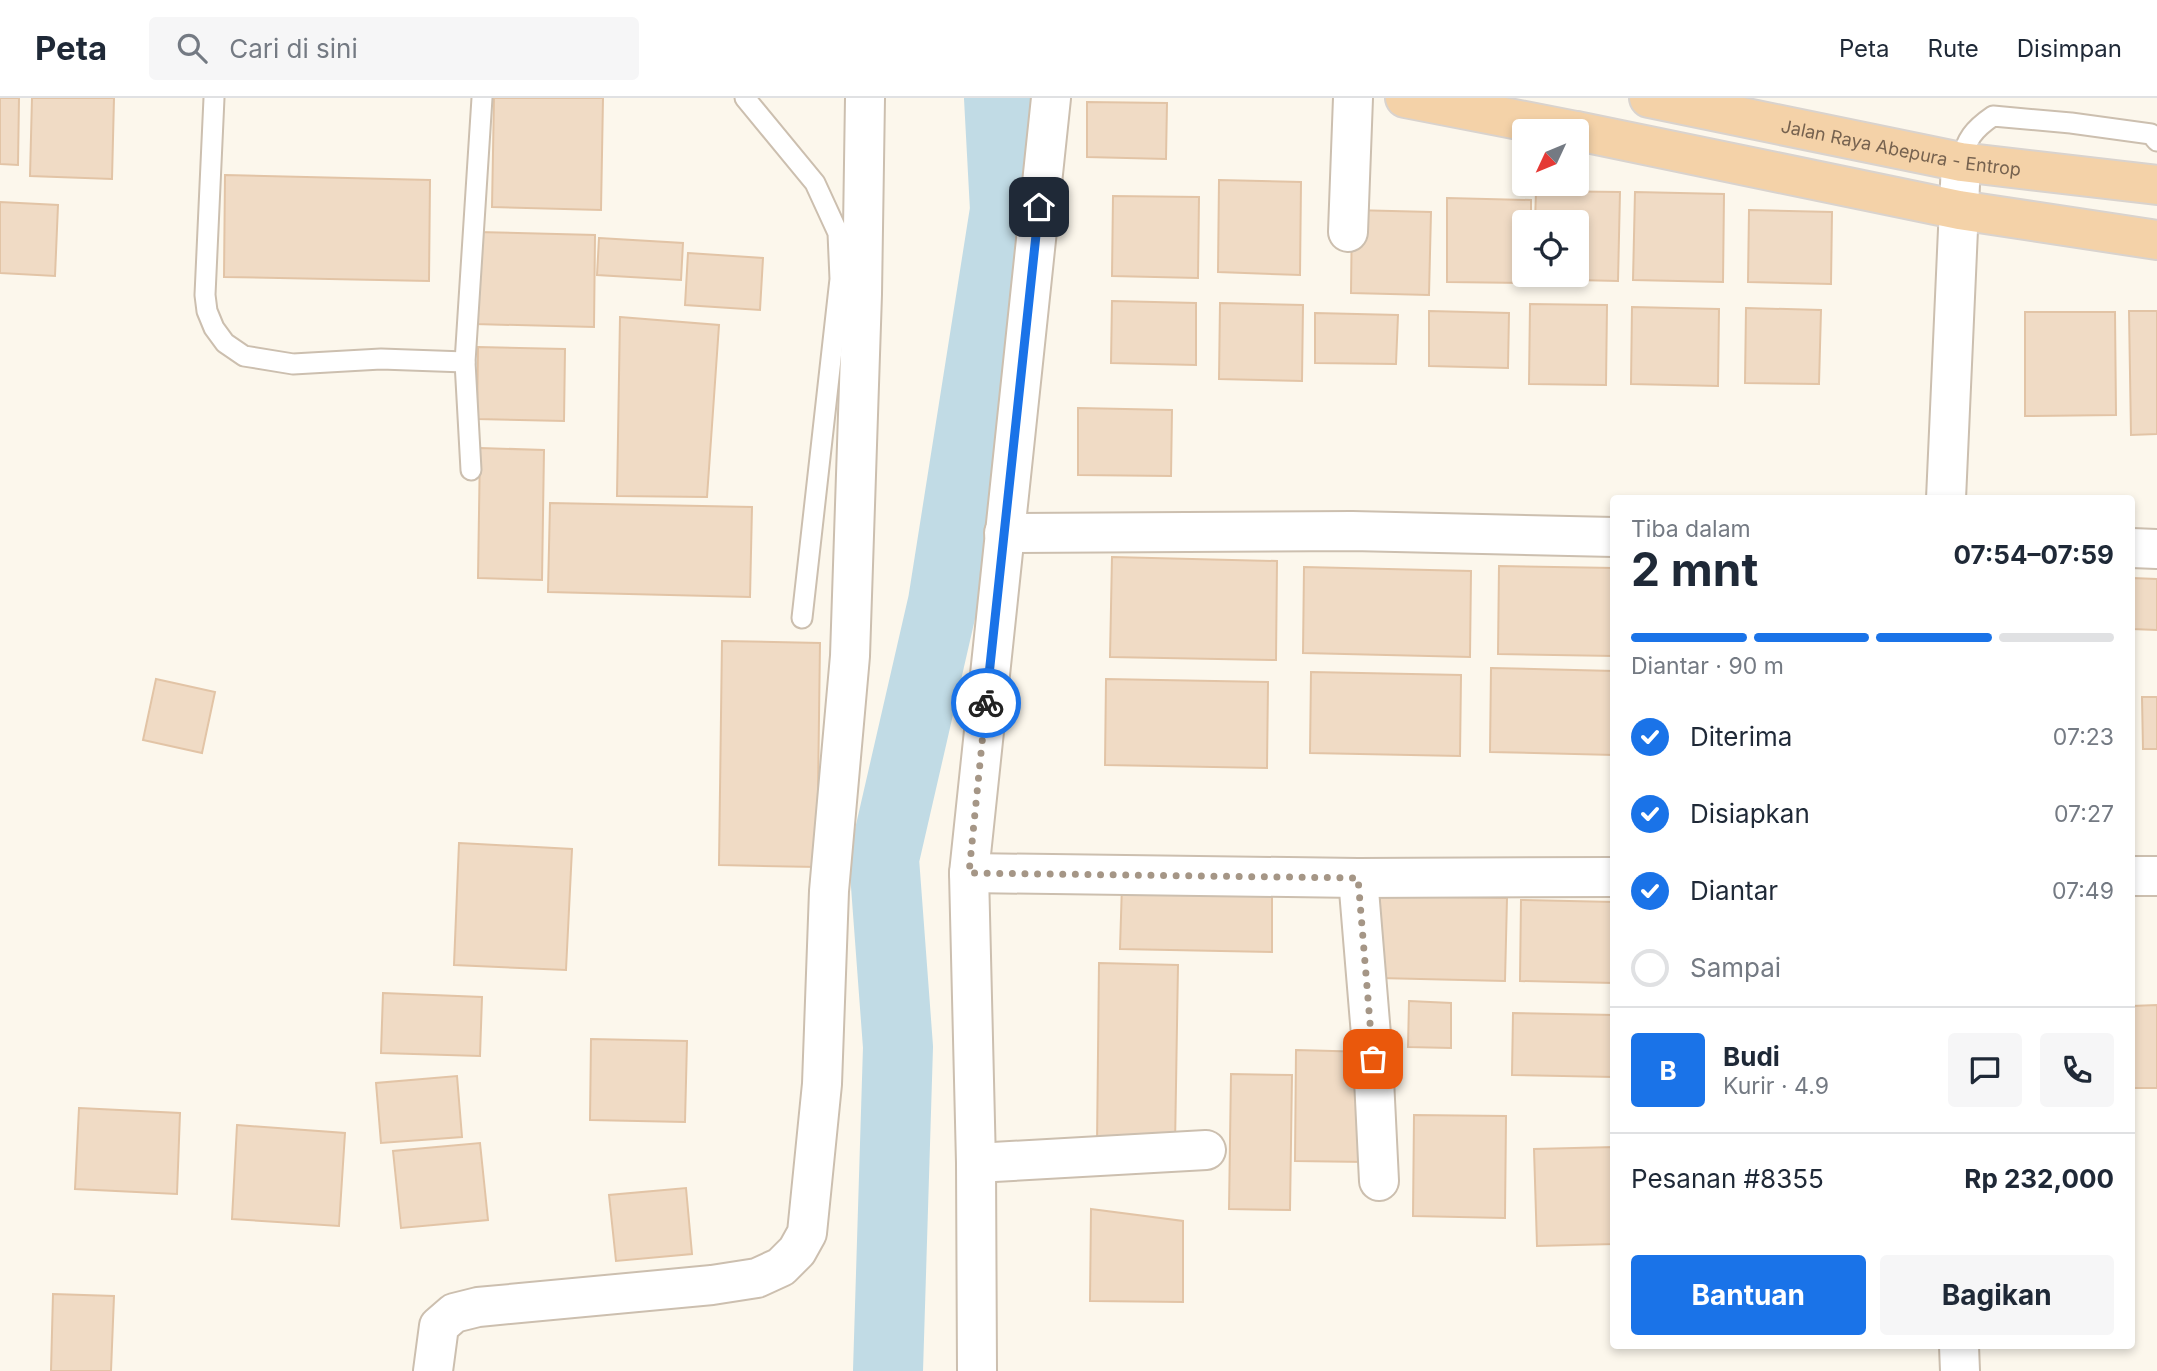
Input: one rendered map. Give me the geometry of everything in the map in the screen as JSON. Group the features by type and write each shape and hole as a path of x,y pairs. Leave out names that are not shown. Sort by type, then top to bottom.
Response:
{"highway":[{"path":"1405,98 1514,119"},
{"name":"Jalan Raya Abepura - Entrop","path":"1649,98 1736,106 1961,162 2157,186"},
{"path":"1589,134 1959,210 2157,240"}],"street":[{"path":"433,1371 439,1326 454,1313 478,1307 712,1285 757,1278 781,1267 797,1251 807,1233 822,1084 829,891 850,656 862,308 865,98"},
{"path":"977,1371 976,1163 969,873 1051,98"},
{"path":"1348,232 1353,98"},
{"path":"1946,495 1961,162"},
{"path":"1004,533 1352,531 1610,537"},
{"path":"2135,548 2157,549"},
{"path":"969,873 1358,878 1610,877"},
{"path":"2135,876 2157,876"},
{"path":"1358,878 1380,1181"},
{"path":"976,1163 1206,1150"},
{"path":"1959,1349 1960,1371"}],"lane":[{"path":"214,98 205,295 214,328 225,343 244,356 293,364 382,359 465,362"},
{"path":"471,470 465,362 482,98"},
{"path":"745,98 815,183 838,233 840,279 802,618"},
{"path":"1961,162 1970,134 1993,116 2151,134 2157,141"}],"building":[{"path":"0,98 19,98 18,165 0,164"},
{"path":"32,98 114,98 112,179 30,176"},
{"path":"494,98 603,98 601,210 492,207"},
{"path":"1087,102 1167,103 1166,159 1087,157"},
{"path":"225,175 430,180 429,281 224,277"},
{"path":"1219,180 1301,182 1300,275 1218,272"},
{"path":"1589,192 1620,192 1618,281 1589,280 1589,210 1535,210 1536,196 1589,196"},
{"path":"1635,192 1724,194 1723,282 1633,280"},
{"path":"1113,196 1199,197 1198,278 1112,276"},
{"path":"1447,198 1531,200 1531,210 1512,210 1512,283 1447,282"},
{"path":"0,202 58,205 55,276 0,273"},
{"path":"1352,210 1431,212 1429,295 1351,293"},
{"path":"1749,210 1832,212 1831,284 1748,282"},
{"path":"477,232 595,235 594,327 475,324"},
{"path":"599,238 683,243 681,280 597,275"},
{"path":"688,253 763,258 760,310 685,305"},
{"path":"1112,301 1196,303 1196,365 1111,363"},
{"path":"1220,303 1303,305 1302,381 1219,379"},
{"path":"1530,304 1607,305 1606,385 1529,384"},
{"path":"1632,307 1719,309 1718,386 1631,384"},
{"path":"1746,308 1821,310 1819,384 1745,383"},
{"path":"1429,311 1509,313 1508,368 1429,366"},
{"path":"2129,311 2157,311 2157,434 2131,435"},
{"path":"2025,312 2115,312 2116,415 2025,416"},
{"path":"1315,313 1398,315 1396,364 1315,363"},
{"path":"620,317 719,325 707,497 617,496"},
{"path":"478,347 565,349 564,421 477,419"},
{"path":"1078,408 1172,410 1171,476 1078,475"},
{"path":"480,448 544,450 542,580 478,578"},
{"path":"550,503 752,507 750,597 548,592"},
{"path":"1112,557 1277,561 1276,660 1110,657"},
{"path":"1499,566 1610,568 1610,656 1498,654"},
{"path":"1304,567 1471,571 1470,657 1303,653"},
{"path":"2135,578 2157,579 2157,630 2135,629"},
{"path":"722,641 820,643 817,867 719,865"},
{"path":"1491,668 1610,671 1610,755 1490,752"},
{"path":"1311,672 1461,675 1460,756 1310,753"},
{"path":"156,679 215,692 202,753 143,740"},
{"path":"1106,679 1268,682 1267,768 1105,765"},
{"path":"2142,697 2157,697 2157,749 2143,749"},
{"path":"459,843 572,849 566,970 454,965"},
{"path":"1122,884 1272,887 1272,952 1120,949"},
{"path":"1380,896 1507,898 1505,981 1379,978"},
{"path":"1521,900 1610,902 1610,983 1520,981"},
{"path":"1099,963 1178,965 1175,1146 1097,1145"},
{"path":"383,993 482,997 480,1056 381,1053"},
{"path":"1409,1001 1451,1003 1451,1048 1408,1047"},
{"path":"2157,1005 2157,1088 2135,1088 2135,1006"},
{"path":"1513,1013 1610,1015 1610,1077 1512,1075"},
{"path":"591,1039 687,1041 685,1122 590,1120"},
{"path":"1296,1050 1368,1052 1366,1162 1295,1161"},
{"path":"1231,1074 1292,1075 1290,1210 1229,1209"},
{"path":"457,1076 462,1137 381,1143 376,1083"},
{"path":"79,1108 180,1113 177,1194 75,1189"},
{"path":"1414,1115 1506,1116 1505,1218 1413,1216"},
{"path":"237,1125 345,1133 339,1226 232,1219"},
{"path":"480,1143 488,1220 401,1228 393,1151"},
{"path":"1610,1147 1610,1244 1537,1246 1534,1149"},
{"path":"686,1188 692,1254 616,1261 609,1195"},
{"path":"1091,1209 1183,1221 1183,1302 1090,1301"},
{"path":"53,1294 114,1296 111,1371 51,1371"}],"waterway":[{"path":"888,1371 898,1047 884,859 943,602 1005,210 999,98"}],"way so far":[{"path":"986,703 969,873 1358,878 1373,1059"}],"route":[{"path":"986,703 1039,207"}]}
